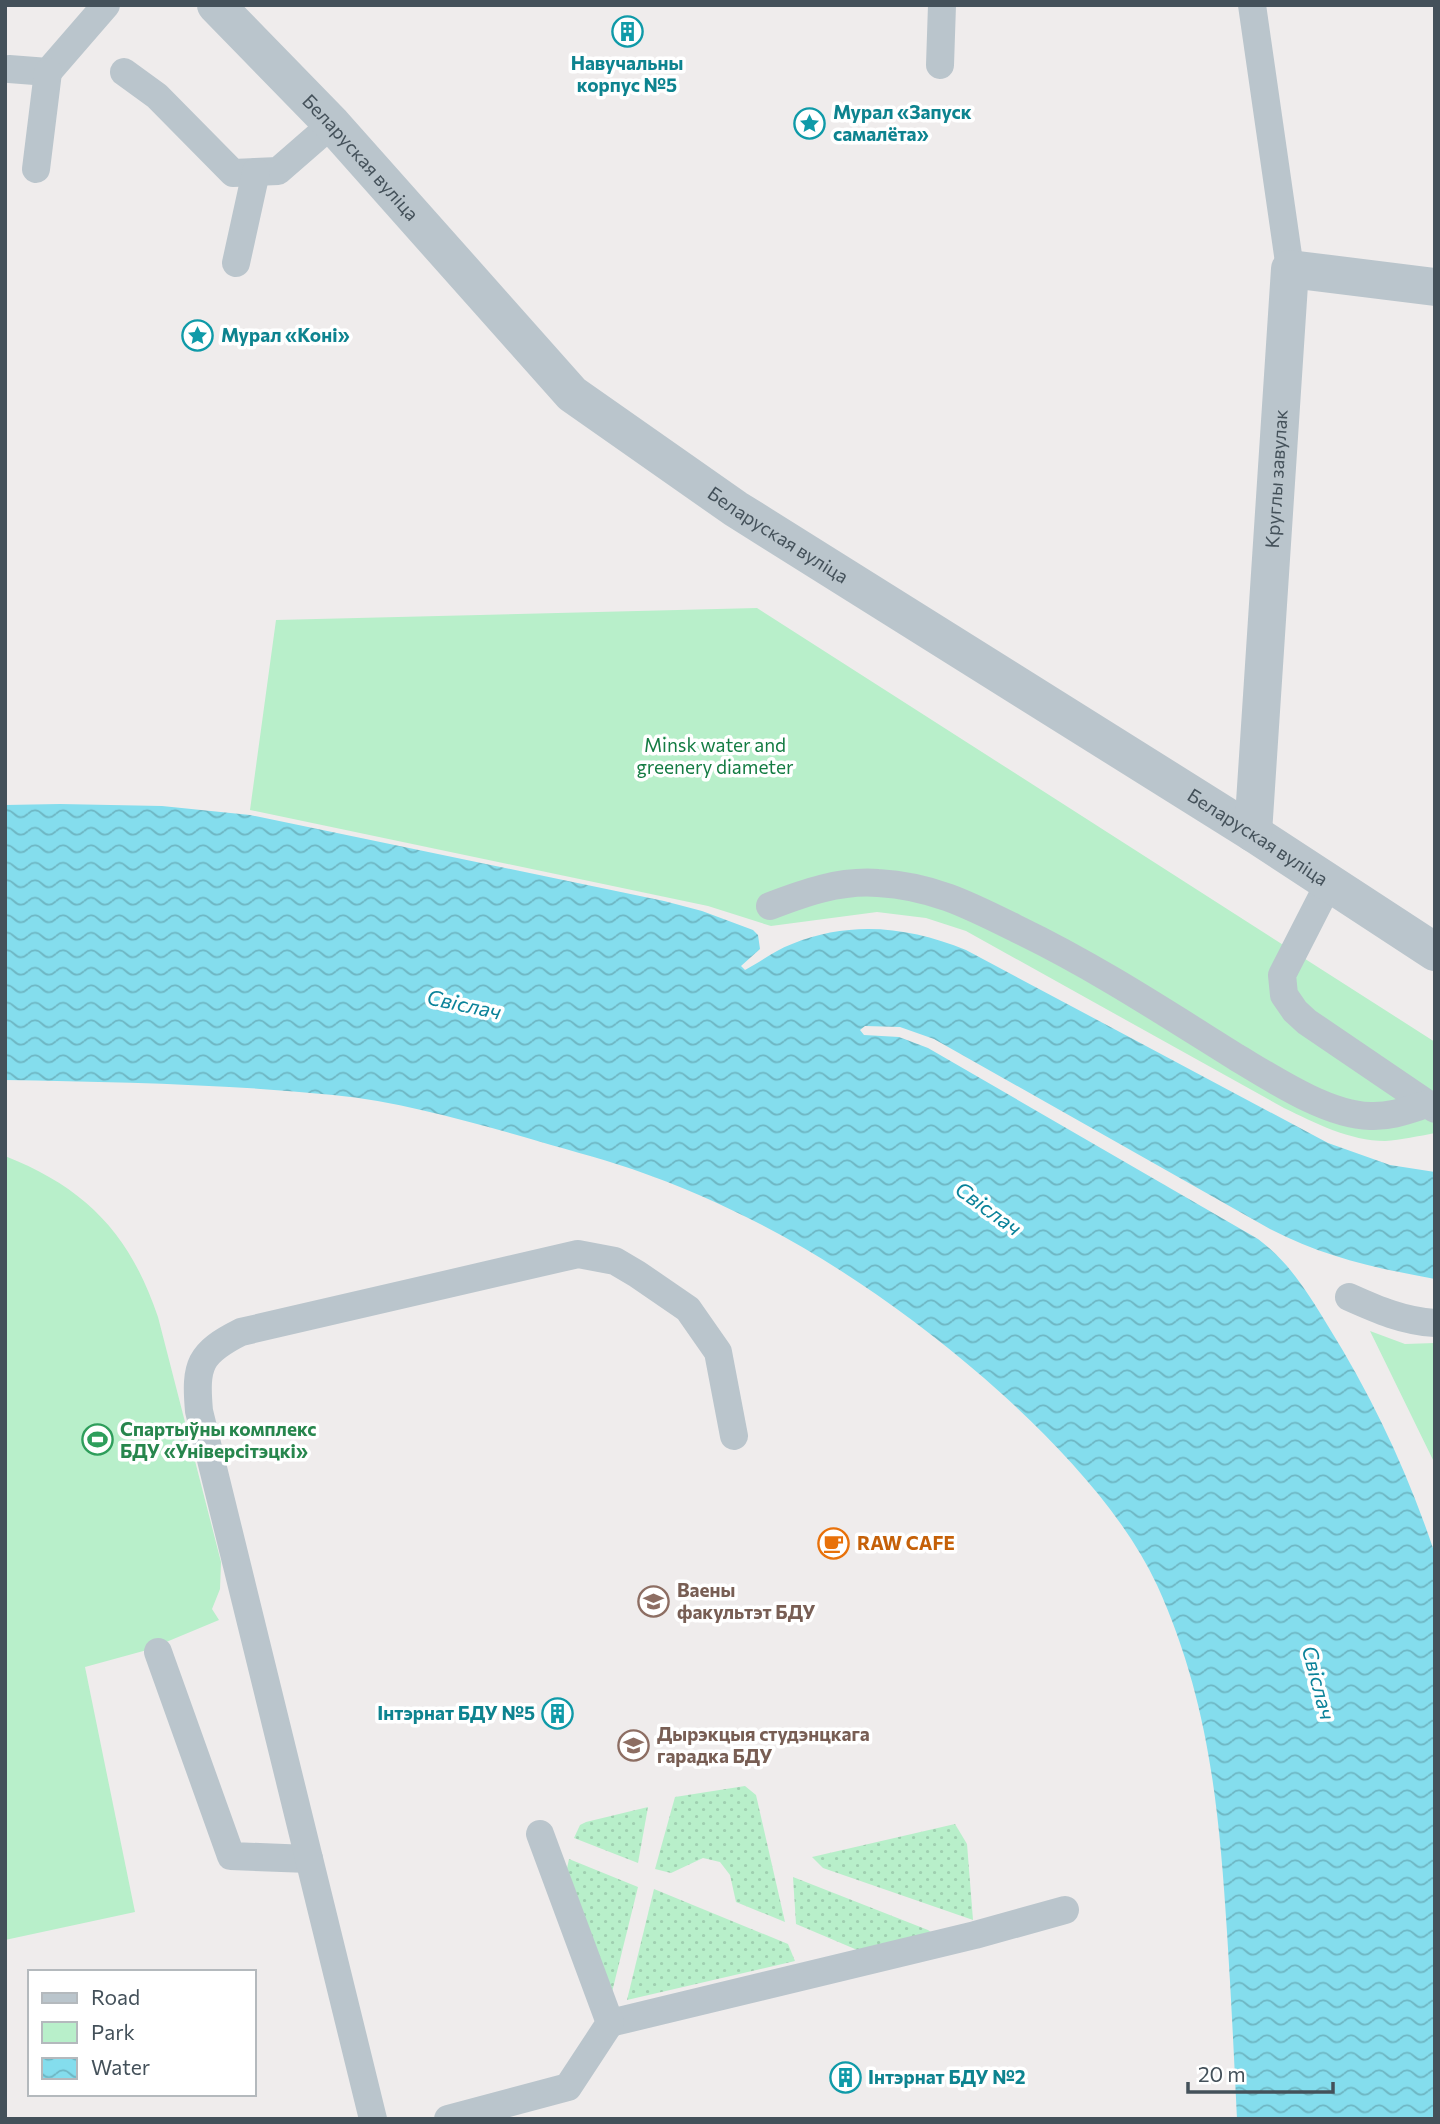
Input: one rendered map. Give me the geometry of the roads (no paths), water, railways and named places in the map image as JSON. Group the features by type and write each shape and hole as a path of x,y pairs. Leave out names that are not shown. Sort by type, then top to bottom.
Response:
{"street":[{"name":"Беларуская вуліца","path":"216,5 332,124 572,394 736,509 1253,833 1435,952"},
{"path":"1290,269 1435,287"},
{"name":"Круглы завулак","path":"1253,833 1290,269"}],"lane":[{"path":"36,169 48,72 106,5"},
{"path":"940,65 942,5"},
{"path":"1252,5 1290,269"},
{"path":"9,69 48,72"},
{"path":"124,72 157,96 233,173 278,171 332,124"},
{"path":"236,263 256,172"},
{"path":"770,906 833,886 876,882 955,898 1060,949 1254,1067 1318,1102 1369,1116 1431,1107"},
{"path":"1329,883 1282,975 1284,995 1295,1011 1307,1021 1431,1107"},
{"path":"373,2119 199,1411 197,1385 203,1358 219,1343 241,1332 578,1254 615,1261 688,1309 718,1352 734,1436"},
{"path":"1349,1297 1410,1321 1435,1323"},
{"path":"158,1652 232,1856 309,1859"},
{"path":"540,1833 610,2023"},
{"path":"448,2119 568,2087 610,2023 975,1935 1065,1910"}],"water":[{"name":"Свіслач","path":"5,805 162,806 250,815 664,901 702,911 753,930 758,935 760,949 741,966 745,970 786,947 814,936 858,929 880,929 923,936 966,950 1328,1143 1390,1165 1435,1172 1435,1279 1350,1260 1290,1239 934,1039 900,1027 865,1026 860,1030 864,1035 899,1037 928,1048 1258,1239 1297,1279 1321,1314 1375,1408 1413,1494 1435,1554 1435,2119 1237,2119 1227,1932 1215,1798 1200,1713 1175,1628 1142,1556 1124,1528 1081,1474 1033,1423 984,1378 903,1313 774,1231 681,1187 605,1160 454,1118 381,1102 292,1091 169,1084 5,1080"}],"place":[{"name":"Навучальны корпус №5","path":"627,32"},
{"name":"Мурал «Запуск самалёта»","path":"810,123"},
{"name":"Мурал «Коні»","path":"198,335"},
{"name":"Спартыўны комплекс БДУ «Універсітэцкі»","path":"97,1440"},
{"name":"RAW CAFE","path":"834,1543"},
{"name":"Ваены факультэт БДУ","path":"654,1601"},
{"name":"Інтэрнат БДУ №5","path":"558,1713"},
{"name":"Дырэкцыя студэнцкага гарадка БДУ","path":"634,1745"},
{"name":"Інтэрнат БДУ №2","path":"845,2077"}],"park label":[{"name":"Minsk water and greenery diameter","path":"715,756"}]}
